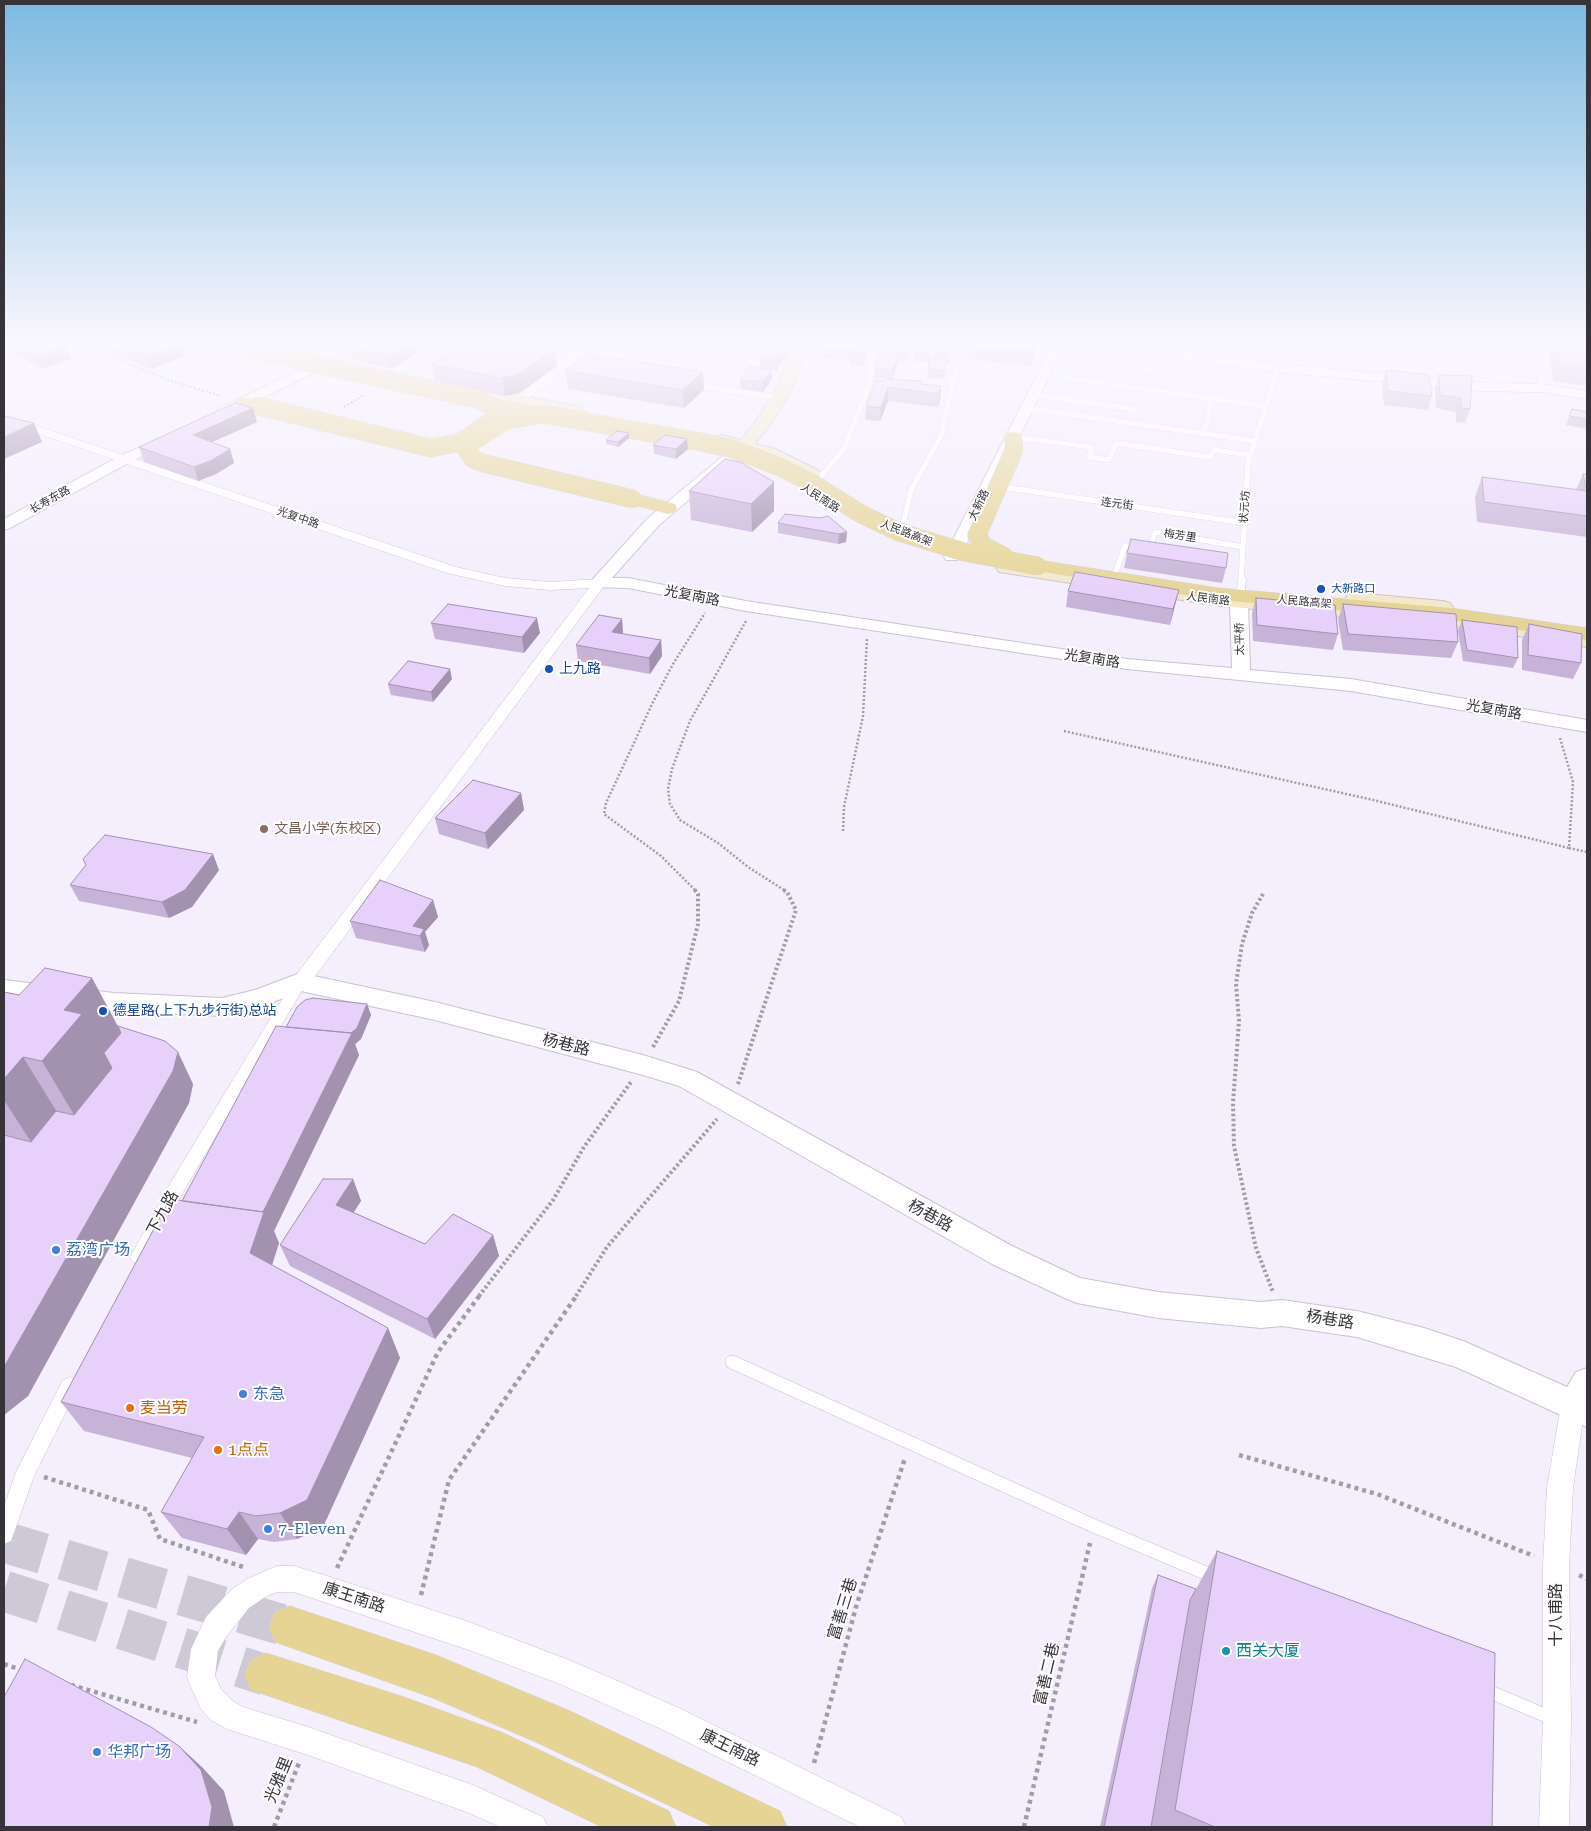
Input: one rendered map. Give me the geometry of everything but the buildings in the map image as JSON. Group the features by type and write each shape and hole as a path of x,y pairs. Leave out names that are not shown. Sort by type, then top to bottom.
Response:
{"main road":[{"path":"363,431 431,448 461,442 477,431"},
{"path":"488,431 472,442 467,450 468,454 483,463 668,508"},
{"path":"618,431 696,446 739,451"},
{"name":"人民路高架","path":"641,431 733,449 797,475 843,504 899,532 964,552 1038,566 1218,594 1452,614 1587,634"},
{"path":"654,431 739,451"},
{"path":"739,451 756,431"},
{"path":"1013,443 977,535 984,546 992,551 1038,566"},
{"name":"人民南路","path":"739,451 774,455 820,478 872,511 956,550 1022,571 1463,622 1587,642"},
{"name":"人民南路","path":"739,451 784,476 845,514 880,532 910,544 1116,571 1240,596 1456,608 1587,628"},
{"path":"290,1627 436,1677 554,1728 764,1827"},
{"path":"266,1675 402,1718 485,1748 653,1827"}],"street":[{"name":"光复中路","path":"42,431 452,570 505,582 550,586 599,584"},
{"name":"长寿东路","path":"4,525 123,460 182,431"},
{"name":"大新路","path":"956,550 1018,431"},
{"path":"4,989 114,1002 222,1007 260,998 300,982 599,584 668,508 739,451"},
{"name":"光复南路","path":"599,584 628,582 755,608 1127,664 1351,685 1587,726"},
{"name":"太平桥","path":"1240,596 1241,675"},
{"name":"杨巷路","path":"300,982 435,1011 643,1065 688,1079 947,1226 1002,1255 1077,1290 1158,1306 1261,1315 1282,1313 1357,1324 1424,1342 1463,1355 1583,1400"},
{"name":"下九路","path":"130,1274 177,1187 300,982"},
{"path":"4,1534 26,1472 78,1371"},
{"name":"十八甫路","path":"1554,1827 1557,1720 1556,1566 1560,1488 1583,1400"},
{"name":"康王南路","path":"533,1827 473,1800 308,1741 237,1719 221,1710 211,1699 201,1676 205,1649 216,1626 240,1599 256,1588 277,1579 294,1579 469,1636 564,1672 669,1718 891,1827"}],"lane":[{"path":"820,478 844,449 851,431"},
{"path":"903,525 911,490 942,431"},
{"path":"1185,431 1254,441"},
{"name":"状元坊","path":"1240,596 1248,463 1257,431"},
{"path":"1013,443 1092,447 1089,457 1109,460 1116,443 1210,457 1214,450 1250,455"},
{"name":"连元街","path":"989,485 1245,524"},
{"name":"梅芳里","path":"1116,571 1125,546 1149,550 1156,532 1243,547"},
{"path":"732,1362 1094,1526 1230,1583"},
{"path":"1466,1682 1557,1720"}],"path":[{"path":"327,1589 438,1352 506,1259 553,1200 584,1147 643,1065 679,1000 698,924 698,894 690,883 661,856 604,814 606,803 653,702 673,664 713,600"},
{"path":"416,1618 449,1480 567,1311 607,1247 732,1103 796,910 787,892 748,867 718,843 680,820 670,804 668,789 672,768 690,721 755,608"},
{"path":"843,831 844,807 863,716 868,625"},
{"path":"1555,721 1573,782 1569,848"},
{"path":"1064,730 1321,788 1587,852"},
{"path":"1263,894 1252,913 1242,944 1236,984 1239,1021 1233,1103 1234,1146 1256,1248 1282,1313"},
{"name":"富善三巷","path":"808,1785 856,1608 910,1443"},
{"path":"1239,1455 1377,1494 1556,1566"},
{"path":"26,1472 148,1510 160,1538 277,1579"},
{"name":"富善二巷","path":"1024,1827 1094,1526"},
{"path":"4,1664 31,1673"},
{"path":"68,1684 207,1725 237,1719"},
{"name":"光雅里","path":"274,1827 308,1741"}],"tunnel":[{"path":"4,1542 290,1627"},
{"path":"4,1591 266,1675"}],"place":[{"name":"大新路口","path":"1321,589"},
{"name":"上九路","path":"549,669"},
{"name":"文昌小学(东校区)","path":"264,829"},
{"name":"德星路(上下九步行街)总站","path":"103,1011"},
{"name":"荔湾广场","path":"56,1250"},
{"name":"东急","path":"243,1394"},
{"name":"麦当劳","path":"130,1408"},
{"name":"1点点","path":"218,1450"},
{"name":"7-Eleven","path":"268,1529"},
{"name":"西关大厦","path":"1226,1651"},
{"name":"华邦广场","path":"97,1752"}]}
